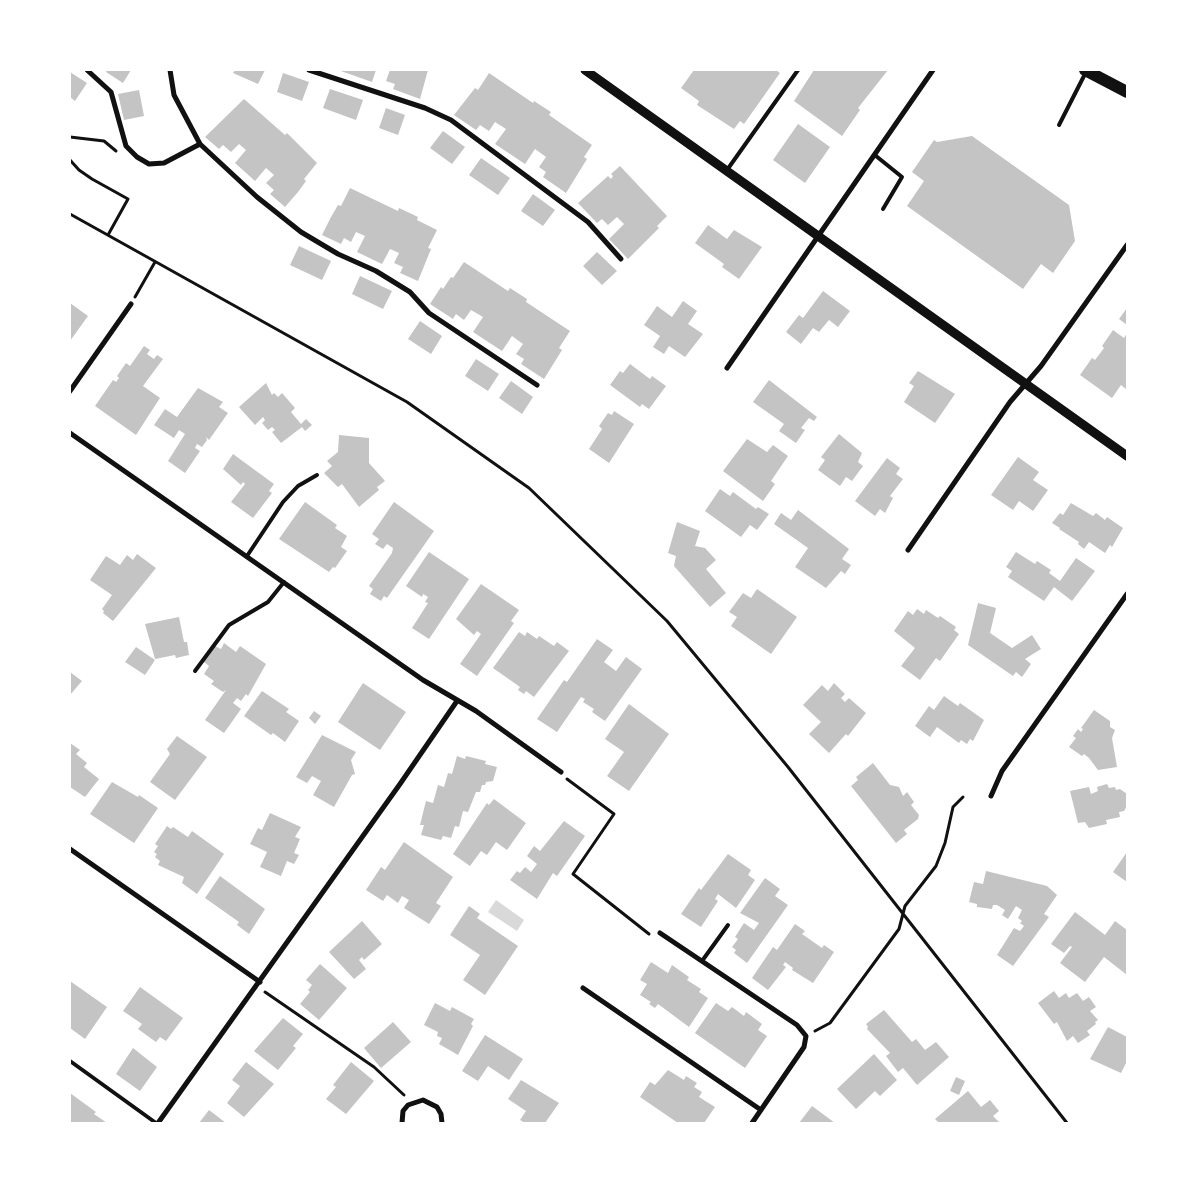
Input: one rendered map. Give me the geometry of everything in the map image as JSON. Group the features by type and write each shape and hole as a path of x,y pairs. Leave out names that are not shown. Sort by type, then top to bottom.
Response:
{"main road":[{"path":"1086,70 1127,92"}],"street":[{"path":"87,70 111,92 126,146 138,157 149,164 164,164 200,144"},
{"path":"170,70 174,95 200,144 257,197 301,232 338,254 376,271 410,292 429,313 537,385"},
{"path":"308,70 425,108 451,120 588,222 622,259"},
{"path":"585,70 1127,456"},
{"path":"727,368 934,70"},
{"path":"908,550 1010,402 1041,366 1127,245"},
{"path":"70,391 131,304"},
{"path":"70,433 456,701 476,711 561,772"},
{"path":"991,796 1002,771 1127,594"},
{"path":"157,1123 258,984 456,701"},
{"path":"70,849 258,984"},
{"path":"660,933 797,1025 806,1036 804,1047 752,1123"},
{"path":"583,988 762,1110"},
{"path":"402,1123 403,1112 408,1105 415,1101 431,1102 437,1107 444,1123"}],"lane":[{"path":"727,171 798,70"},
{"path":"1059,125 1086,70"},
{"path":"876,156 902,177 883,209"},
{"path":"247,556 293,491 317,475"},
{"path":"195,671 229,625 268,602 284,582"},
{"path":"702,961 728,926"},
{"path":"70,1061 157,1123"}],"path":[{"path":"70,137 104,141 117,153"},
{"path":"70,160 79,170 92,179 128,199 108,236"},
{"path":"70,214 406,402 529,488 667,621 788,767 1067,1123"},
{"path":"138,291 155,262"},
{"path":"567,779 614,814 573,874 650,934"},
{"path":"806,1036 830,1023 899,929 905,906 936,866 945,843 953,807 963,797"},
{"path":"258,984 374,1067 404,1095 408,1105"}],"shaded area":[{"path":"496,900 524,920 517,931 488,912"}],"building":[{"path":"107,70 131,70 123,83 106,72"},
{"path":"235,70 265,70 258,84 233,73"},
{"path":"338,70 376,70 372,82"},
{"path":"390,70 428,70 420,99 393,89 395,84 386,81"},
{"path":"694,70 776,70 780,73 744,124 740,121 734,129 697,105 699,101 681,88"},
{"path":"814,70 888,70 858,108 860,110 842,136 794,101"},
{"path":"70,72 87,83 75,101 70,97"},
{"path":"283,73 309,82 302,101 277,92"},
{"path":"489,73 533,103 534,101 551,112 549,115 592,145 584,157 587,159 566,193 543,177 546,172 539,167 546,157 535,149 525,164 495,144 506,129 495,122 489,131 480,125 476,130 454,115 475,88 478,90"},
{"path":"330,89 363,100 356,120 323,108"},
{"path":"139,90 144,116 124,120 118,94"},
{"path":"244,99 285,135 287,133 317,163 304,179 306,181 298,192 285,207 270,194 274,190 266,183 274,175 266,168 255,181 235,163 246,150 239,144 231,152 223,145 219,149 205,137"},
{"path":"386,108 405,115 398,135 379,128"},
{"path":"798,124 830,147 805,183 773,160"},
{"path":"443,131 465,147 452,164 430,148"},
{"path":"972,136 1069,205 1075,241 1053,273 1041,264 1023,289 907,206 924,181 912,172 934,140 937,142"},
{"path":"481,158 510,178 498,195 469,175"},
{"path":"620,166 667,216 657,226 659,228 628,259 609,239 624,224 617,217 608,225 602,219 597,223 578,203 608,176 611,179 613,176 611,174"},
{"path":"350,188 398,211 399,208 418,217 417,220 437,230 428,248 431,249 418,281 400,273 403,267 394,263 399,253 390,249 382,264 357,252 365,236 356,232 351,242 344,238 341,244 322,235 338,205 341,206"},
{"path":"533,194 555,210 543,226 521,211"},
{"path":"708,225 727,239 734,230 762,247 739,279 722,267 724,264 695,243"},
{"path":"299,246 331,261 322,280 290,265"},
{"path":"597,252 617,271 602,285 583,266"},
{"path":"464,262 508,291 510,288 527,299 526,302 570,331 559,348 562,350 544,379 521,364 524,359 516,354 523,344 512,336 502,351 473,332 483,317 471,310 464,320 456,314 453,319 430,304 441,287 443,289"},
{"path":"360,276 392,291 383,309 352,294"},
{"path":"823,291 850,311 838,327 829,320 819,332 813,328 801,344 786,332 799,315 803,318"},
{"path":"683,301 697,311 688,324 703,334 685,357 669,346 664,354 653,347 660,336 644,325 657,306 672,317"},
{"path":"70,303 88,316 70,341"},
{"path":"1127,308 1127,325 1119,319"},
{"path":"420,321 442,336 431,354 408,339"},
{"path":"1113,330 1124,338 1127,333 1127,387 1126,389 1121,385 1112,398 1080,375 1092,358 1095,360 1104,348 1102,346"},
{"path":"144,346 150,350 147,354 154,359 157,355 163,359 143,386 160,398 136,435 95,406 113,380 116,382 119,378 117,376 126,363 130,366"},
{"path":"476,359 499,374 488,391 465,376"},
{"path":"630,364 650,379 652,376 666,386 649,409 642,404 640,407 610,385 620,371 623,373"},
{"path":"918,371 955,394 935,423 904,402 914,386 909,383"},
{"path":"769,380 817,417 814,421 809,418 801,428 805,430 796,443 779,431 784,424 753,402"},
{"path":"511,381 533,397 522,414 499,398"},
{"path":"266,383 272,395 274,393 278,397 282,393 295,408 291,412 301,424 306,419 312,425 305,431 302,427 281,443 272,432 275,430 272,427 268,430 262,423 265,420 263,417 255,425 239,407"},
{"path":"198,388 223,402 219,407 228,413 209,440 206,437 207,440 202,447 197,444 195,448 200,451 185,473 168,461 185,434 179,430 174,438 154,425 165,409 177,417"},
{"path":"614,411 634,424 609,463 589,449 602,429 599,426 608,413 612,415"},
{"path":"839,434 862,453 858,462 863,466 852,481 846,477 840,486 818,470 825,460 821,457"},
{"path":"339,435 369,438 369,463 385,481 377,487 379,490 359,507 342,484 338,487 324,473 332,466 327,461 338,452"},
{"path":"747,439 767,452 773,445 788,456 771,481 775,484 763,501 723,471"},
{"path":"233,454 274,484 269,491 272,493 253,518 231,502 245,484 243,482 241,485 223,469"},
{"path":"1018,457 1039,472 1033,480 1048,490 1033,511 1019,501 1013,510 991,495"},
{"path":"887,458 900,468 896,474 903,479 890,496 893,498 885,513 880,509 875,516 855,501"},
{"path":"720,489 730,496 733,492 756,509 758,507 769,514 757,530 750,525 741,537 705,511"},
{"path":"305,502 337,525 335,528 347,536 341,547 347,551 335,568 333,567 329,572 279,539"},
{"path":"394,502 434,531 387,598 384,596 381,601 370,594 373,589 369,586 392,553 393,548 387,544 383,549 375,544 379,539 372,534"},
{"path":"1071,503 1093,516 1096,513 1105,520 1107,517 1123,528 1112,547 1110,545 1105,553 1089,542 1084,549 1078,544 1079,542 1052,523 1060,513 1063,515"},
{"path":"798,510 849,549 842,559 851,565 845,574 841,571 826,588 795,567 808,548 774,524 781,513 791,520"},
{"path":"677,522 700,531 695,546 705,548 716,560 706,569 726,593 710,607 674,566 676,556 668,553"},
{"path":"429,552 469,579 429,639 412,628 428,603 425,602 428,597 423,594 422,597 406,586"},
{"path":"1016,552 1035,564 1037,561 1051,570 1049,573 1060,581 1076,558 1095,571 1072,601 1054,587 1044,601 1008,577 1012,571 1006,567"},
{"path":"137,554 156,568 113,621 103,613 102,609 112,595 90,580 106,556 120,565 127,555 133,560"},
{"path":"481,584 519,610 511,621 514,623 477,676 460,664 481,634 477,631 474,635 456,619"},
{"path":"757,589 797,617 771,654 731,626 737,617 729,612 743,593 751,598"},
{"path":"978,603 996,608 990,633 1012,648 1032,635 1041,649 1025,659 1031,664 1022,677 1016,672 1013,676 968,645"},
{"path":"917,609 924,614 926,610 938,618 940,616 956,627 954,630 959,634 940,661 936,658 920,680 901,666 915,648 894,631 908,611 913,615"},
{"path":"179,617 184,642 187,642 189,655 176,658 175,655 155,659 145,624"},
{"path":"519,632 525,636 527,632 537,639 539,636 554,646 557,642 569,651 534,697 526,691 524,694 518,690 520,687 493,668"},
{"path":"597,639 613,650 604,662 616,671 626,657 642,669 605,721 592,712 594,709 583,702 585,699 581,697 557,732 537,719 564,680 567,682"},
{"path":"224,643 236,652 240,646 266,664 248,696 246,694 241,701 237,698 233,703 241,709 224,733 205,720 226,690 223,692 211,684 214,681 204,674 209,666 204,662 215,646 221,649"},
{"path":"136,647 155,660 145,675 125,662"},
{"path":"70,672 82,681 70,695"},
{"path":"363,683 406,712 380,750 338,722"},
{"path":"834,683 845,694 841,698 845,702 849,698 866,713 848,736 846,734 829,753 809,734 821,722 803,705 822,685 828,691"},
{"path":"262,691 289,709 286,712 299,721 285,742 273,733 271,735 244,716"},
{"path":"944,696 958,706 960,703 984,720 973,741 970,739 967,744 961,740 959,743 937,727 930,737 915,726 929,706 934,710"},
{"path":"629,704 669,734 629,791 607,776 624,752 605,739"},
{"path":"1094,710 1110,721 1110,727 1115,730 1112,738 1117,767 1098,770 1084,754 1082,756 1069,747 1076,738 1073,736 1078,729 1081,732 1083,729 1081,728"},
{"path":"314,711 321,716 315,724 309,718"},
{"path":"322,735 356,752 351,760 355,774 352,775 334,807 313,795 321,781 312,776 307,783 296,777"},
{"path":"177,736 207,757 175,800 150,782 170,754 167,749"},
{"path":"70,743 80,750 76,754 87,763 84,767 99,779 85,797 70,787"},
{"path":"457,756 465,759 466,756 486,761 485,764 497,767 493,781 486,782 485,785 482,785 480,792 476,792 468,812 463,811 459,827 455,826 451,838 443,836 441,840 421,835 424,825 420,825 426,801 433,803 438,785 444,787 448,773 452,774"},
{"path":"873,763 890,785 899,787 903,796 907,792 914,802 911,805 919,815 918,819 904,830 907,834 896,843 851,786 858,780 856,777"},
{"path":"112,782 138,797 139,795 158,808 134,843 90,814"},
{"path":"1107,784 1109,788 1115,787 1116,790 1120,789 1127,794 1127,806 1124,811 1119,812 1120,817 1106,820 1107,824 1089,828 1085,822 1078,823 1070,791 1089,787 1091,794 1098,791 1097,787"},
{"path":"494,799 526,823 507,850 496,842 487,855 481,851 470,866 453,854 487,803 489,805"},
{"path":"270,813 301,827 295,837 300,839 294,853 299,855 294,864 287,861 281,876 260,867 267,852 250,844 258,828 262,830"},
{"path":"564,821 585,836 557,876 553,873 537,899 510,880 517,871 520,873 525,867 531,872 537,864 527,856 534,846 540,851"},
{"path":"167,826 171,829 173,827 188,837 192,831 224,854 197,894 182,883 184,877 158,865 160,861 155,857 157,854 154,852 158,846 155,844"},
{"path":"404,842 453,877 436,903 441,906 429,924 404,908 409,900 402,896 398,903 387,895 383,901 366,890 381,867 385,870"},
{"path":"1127,852 1127,882 1113,872"},
{"path":"728,854 751,870 748,875 755,880 736,908 718,894 715,899 718,901 701,927 681,914 699,888 701,890"},
{"path":"986,871 1047,886 1057,895 1044,914 1049,917 1013,966 997,955 1014,928 1020,931 1024,926 1018,918 1022,910 1016,906 1008,919 1002,915 1005,910 997,905 993,905 992,909 977,907 977,904 969,902 974,882 983,884"},
{"path":"220,876 265,909 249,934 237,925 239,922 205,898"},
{"path":"765,878 780,889 775,896 788,905 747,963 734,953 736,950 732,947 738,939 735,937 744,923 754,930 759,923 740,913"},
{"path":"469,906 480,914 477,918 518,946 485,995 463,980 480,955 450,935"},
{"path":"1075,912 1105,935 1115,921 1127,930 1127,975 1104,957 1085,982 1060,963 1072,947 1070,946 1064,953 1051,944"},
{"path":"362,921 382,944 364,960 362,957 359,960 366,969 354,979 329,952"},
{"path":"795,924 805,931 802,934 822,948 824,945 834,952 813,983 792,970 793,968 785,962 783,965 786,967 768,990 752,978 773,947 777,950"},
{"path":"651,962 668,973 672,965 689,977 687,980 701,989 699,992 708,998 689,1027 658,1004 655,1008 649,1004 651,1002 640,995 647,984 640,980"},
{"path":"320,964 347,988 319,1020 300,1004 310,992 308,990 312,985 306,980"},
{"path":"70,981 107,1007 85,1039 70,1028"},
{"path":"140,987 183,1018 166,1041 160,1037 156,1042 138,1029 142,1024 123,1011"},
{"path":"1054,991 1059,998 1066,993 1069,998 1077,993 1083,1001 1089,997 1096,1007 1090,1011 1098,1020 1095,1022 1096,1024 1087,1031 1090,1035 1078,1043 1073,1036 1067,1041 1057,1022 1054,1024 1038,1003"},
{"path":"435,1003 450,1011 452,1007 474,1019 471,1024 473,1026 458,1055 439,1044 442,1038 437,1036 438,1032 424,1025"},
{"path":"716,1003 728,1011 732,1007 744,1016 746,1012 762,1024 758,1030 767,1036 745,1068 695,1033"},
{"path":"884,1010 912,1042 916,1039 925,1050 936,1042 949,1057 917,1085 903,1068 898,1072 886,1056 890,1053 867,1029 866,1024"},
{"path":"283,1018 303,1034 293,1046 296,1048 278,1070 254,1051"},
{"path":"393,1022 411,1042 381,1068 364,1048"},
{"path":"1108,1027 1127,1037 1127,1061 1121,1073 1090,1059"},
{"path":"485,1035 523,1059 509,1080 488,1066 478,1081 462,1071"},
{"path":"133,1048 157,1067 140,1091 116,1074"},
{"path":"874,1054 897,1080 880,1096 875,1091 856,1109 837,1089"},
{"path":"246,1062 274,1084 244,1117 227,1103 240,1086 232,1080"},
{"path":"351,1062 374,1081 346,1114 326,1099 336,1087 333,1085"},
{"path":"668,1070 684,1080 686,1076 697,1083 694,1087 702,1092 699,1097 715,1107 704,1123 678,1123 640,1097 650,1082 655,1085"},
{"path":"956,1077 965,1081 959,1095 950,1091"},
{"path":"521,1080 559,1103 545,1123 525,1123 520,1120 526,1111 508,1099"},
{"path":"968,1091 981,1107 990,1100 999,1111 993,1116 999,1122 939,1123 935,1119"},
{"path":"70,1093 96,1112 94,1114 107,1123 70,1123"},
{"path":"812,1106 835,1123 799,1123"},
{"path":"209,1110 226,1123 199,1123"}]}
